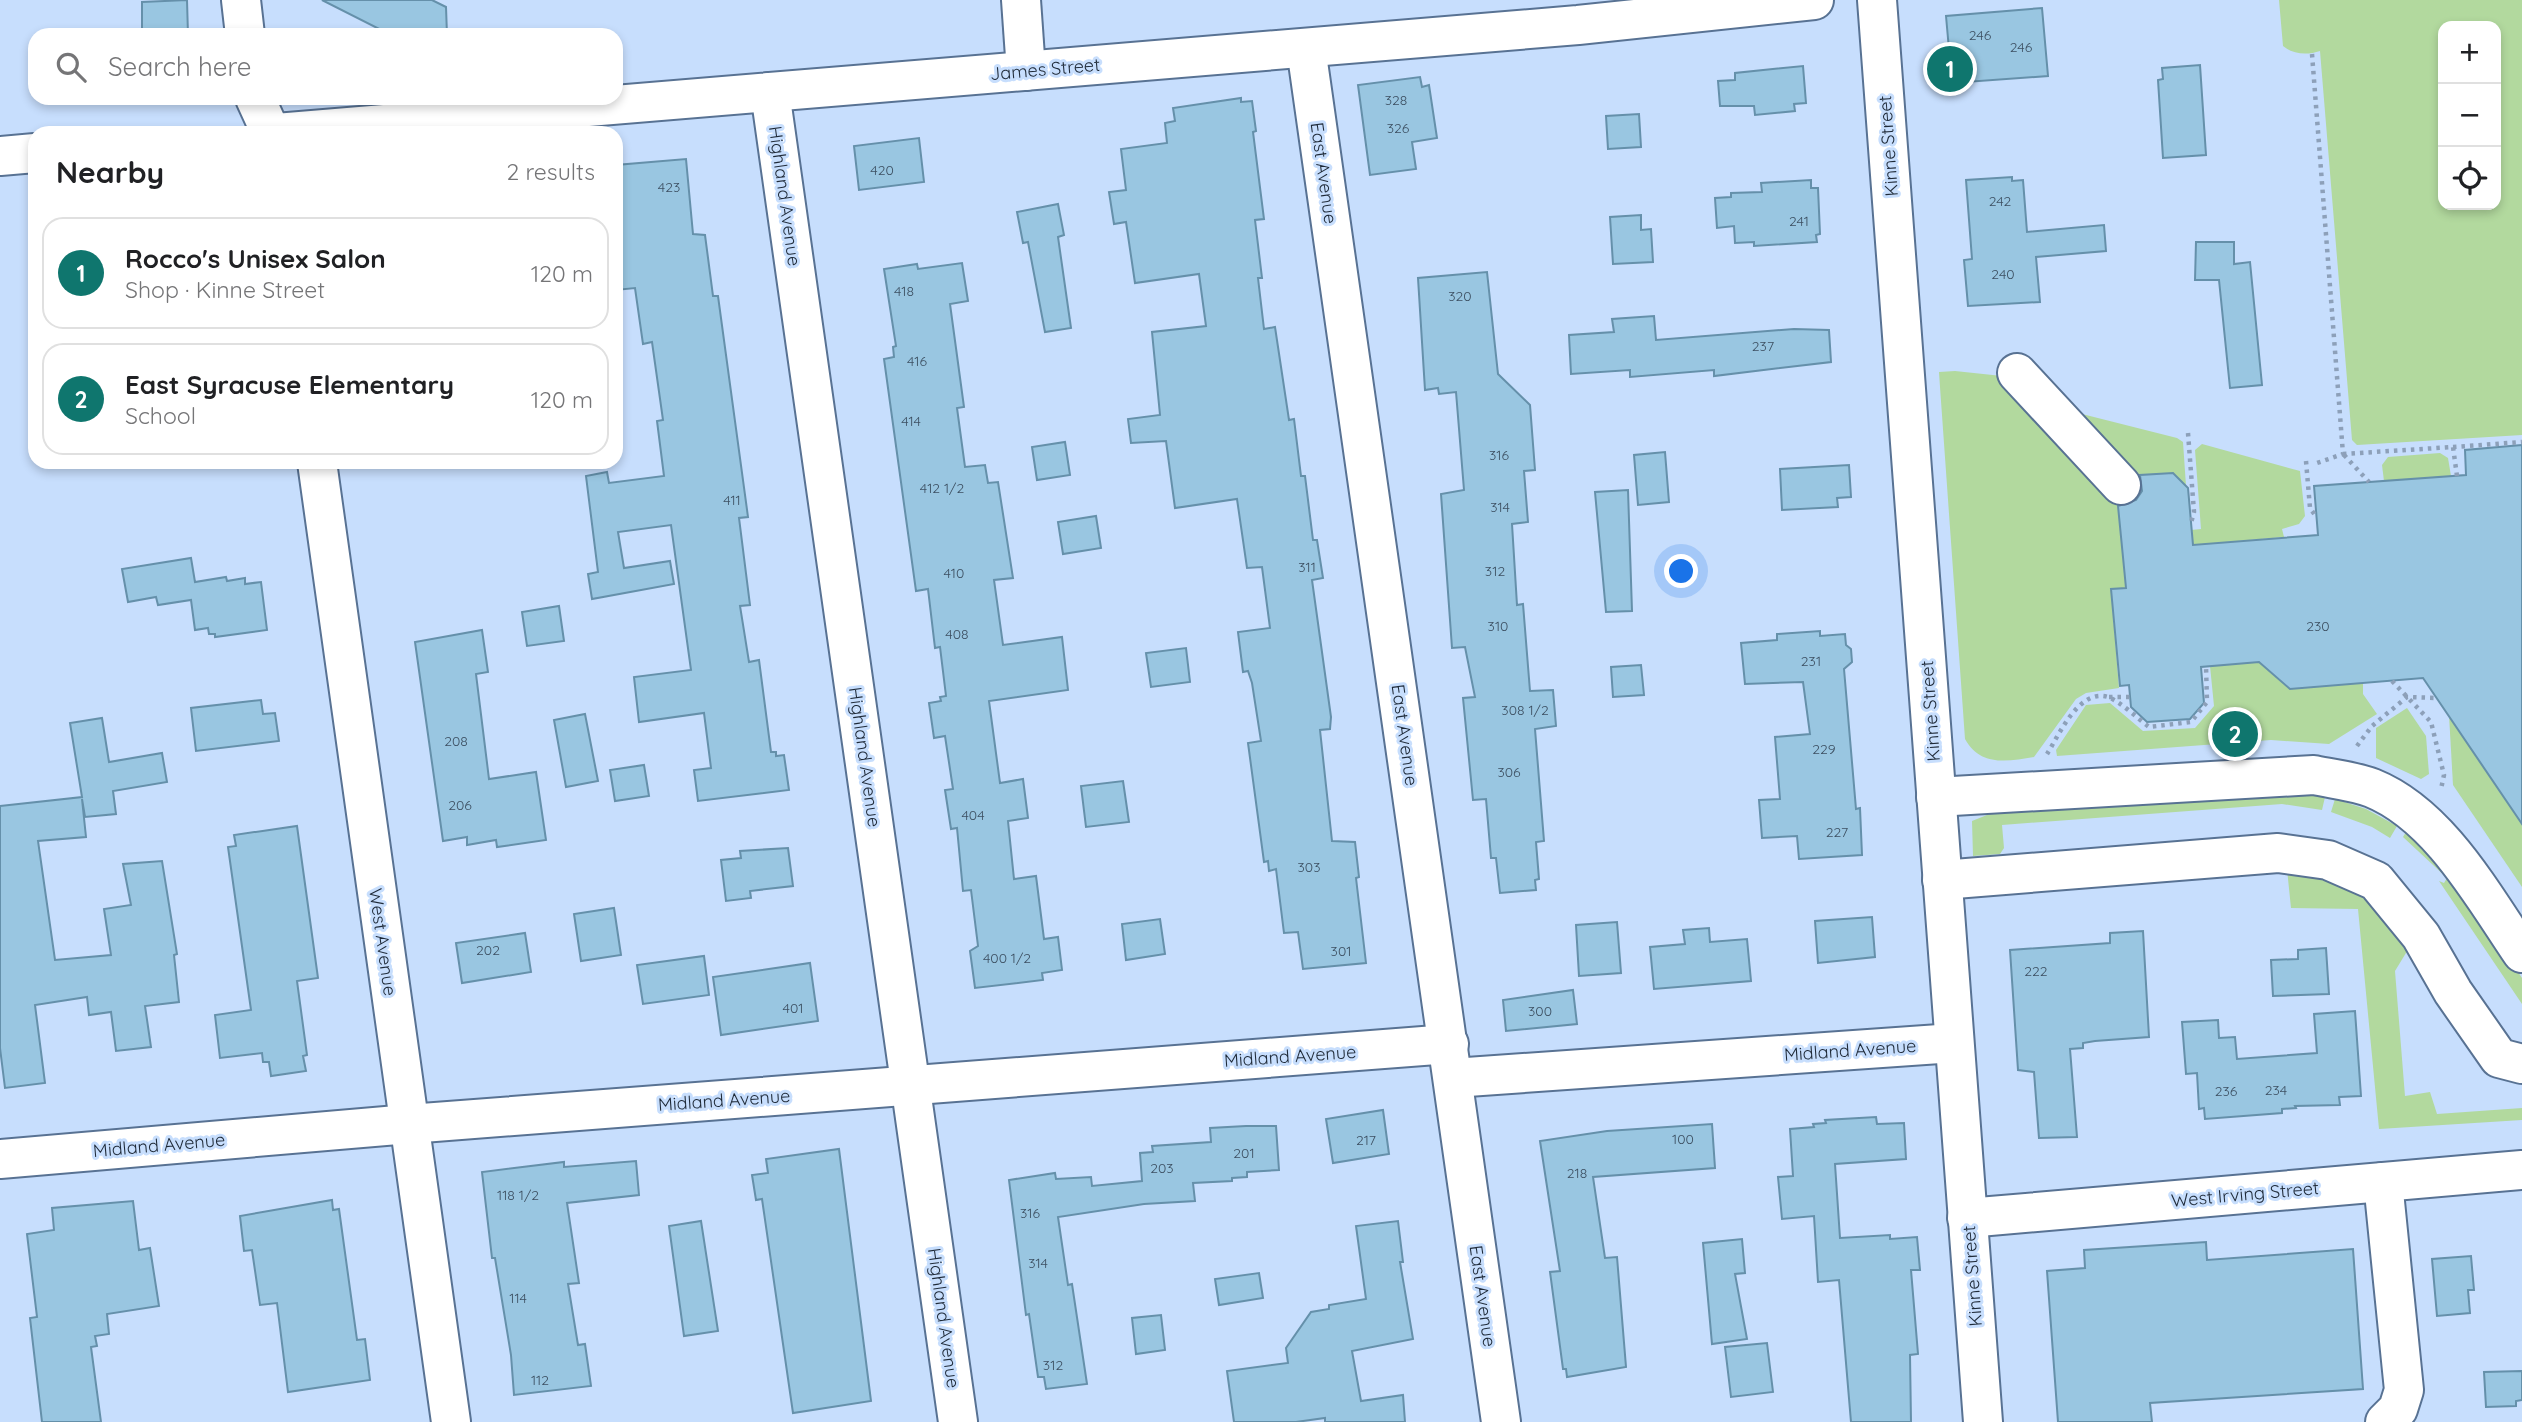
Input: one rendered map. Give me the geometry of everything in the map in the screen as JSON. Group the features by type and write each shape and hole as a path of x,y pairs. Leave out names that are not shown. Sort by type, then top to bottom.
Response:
{"street":[{"path":"241,0 244,28"},
{"path":"1021,0 1026,71"},
{"name":"James Street","path":"623,104 1578,25 1814,0"},
{"name":"Kinne Street","path":"1877,0 1983,1422"},
{"name":"East Avenue","path":"1306,48 1501,1422"},
{"name":"Highland Avenue","path":"770,92 958,1422"},
{"path":"259,105 269,126"},
{"name":"James Street","path":"358,126 612,105"},
{"path":"0,156 28,154"},
{"path":"2017,373 2121,485"},
{"name":"West Avenue","path":"318,469 451,1422"},
{"path":"1936,797 2314,775 2372,788 2416,816 2460,862 2522,953"},
{"path":"1942,880 2278,853 2328,860 2376,881 2421,936 2453,992 2499,1058 2522,1064"},
{"name":"Midland Avenue","path":"0,1159 409,1124 912,1086 1451,1061 1954,1043"},
{"name":"West Irving Street","path":"1967,1218 2522,1170"},
{"path":"2383,1182 2404,1390 2398,1409 2385,1422"}],"path":[{"path":"2312,54 2343,454 2369,482"},
{"path":"2188,433 2194,512 2191,523"},
{"path":"2317,463 2343,454 2522,442"},
{"path":"2453,447 2457,475"},
{"path":"2306,461 2310,508 2317,518"},
{"path":"2108,697 2149,727 2191,722 2207,702 2206,666"},
{"path":"2392,681 2431,722 2444,775 2440,799"},
{"path":"2041,762 2082,702 2095,697 2130,697"},
{"path":"2352,752 2372,726 2407,697 2437,698"}],"green space":[{"path":"2279,0 2522,0 2522,435 2357,445 2352,440 2320,51 2292,51 2283,46"},
{"path":"1939,372 2002,376 2117,491 2126,588 2111,590 2119,688 2086,693 2076,699 2034,757 2004,761 1986,758 1971,748 1965,739"},
{"path":"2082,414 2177,438 2183,442 2186,486 2173,473 2128,476 2081,428"},
{"path":"2202,444 2300,471 2305,516 2299,524 2282,529 2284,537 2192,545 2191,530 2201,529 2195,450"},
{"path":"2440,453 2448,458 2451,476 2384,481 2382,465 2388,457"},
{"path":"2259,662 2290,689 2363,683 2363,694 2377,714 2329,744 2271,740 2057,756 2056,750 2086,705 2110,703 2143,731 2195,728 2214,706 2210,666"},
{"path":"2407,708 2426,736 2429,774 2421,779 2376,758 2376,728"},
{"path":"2449,715 2522,824 2522,887 2453,785"},
{"path":"2299,792 2325,797 2322,810 2282,804 2002,825 2004,848 2000,854 1973,856 1972,821 1992,813"},
{"path":"2335,799 2366,809 2397,826 2390,838 2372,827 2331,812"},
{"path":"2406,832 2419,841 2470,900 2522,978 2522,1004 2439,881 2444,883 2447,878 2403,837"},
{"path":"2287,869 2328,877 2370,900 2409,948 2395,971 2405,1096 2430,1092 2437,1114 2522,1108 2522,1120 2379,1129 2358,909 2291,908"}],"building":[{"path":"187,0 188,28 142,28 142,2"},
{"path":"322,0 432,0 446,7 447,28 377,28"},
{"path":"2042,8 2048,76 1952,83 1946,16"},
{"path":"2200,65 2206,155 2163,158 2158,80 2163,79 2162,68"},
{"path":"1803,66 1806,103 1794,104 1795,111 1755,115 1754,106 1720,106 1718,81 1735,80 1735,73"},
{"path":"1420,77 1422,87 1429,85 1437,138 1412,142 1416,169 1370,175 1358,85"},
{"path":"1241,98 1241,102 1252,101 1256,131 1253,132 1264,219 1255,220 1262,278 1258,278 1264,329 1275,327 1289,420 1294,419 1301,476 1305,476 1313,540 1317,540 1323,578 1312,580 1331,717 1330,729 1320,730 1332,841 1355,842 1359,877 1356,878 1366,963 1303,969 1298,932 1284,933 1276,869 1269,871 1268,861 1264,862 1248,743 1261,741 1252,683 1248,671 1243,672 1238,632 1270,628 1262,567 1247,568 1237,499 1175,508 1166,441 1131,443 1128,419 1160,415 1152,332 1206,326 1199,274 1135,283 1126,222 1114,224 1109,192 1126,190 1121,149 1167,143 1165,123 1175,121 1173,108"},
{"path":"1639,114 1641,147 1608,149 1606,116"},
{"path":"919,138 924,182 859,190 854,146"},
{"path":"686,159 693,234 705,235 713,296 718,296 748,517 739,518 750,605 740,606 749,662 759,660 771,752 776,752 776,756 784,755 789,790 698,801 694,770 711,768 704,713 639,722 634,677 691,670 671,525 618,532 624,568 670,561 674,584 592,599 588,574 598,572 586,476 607,472 609,483 664,476 657,421 663,420 652,342 643,344 635,288 623,289 623,164"},
{"path":"2012,177 2012,181 2023,180 2027,232 2104,225 2106,251 2036,257 2040,302 1968,306 1964,260 1972,259 1966,180"},
{"path":"1811,180 1811,188 1818,188 1820,234 1816,235 1817,242 1754,246 1754,242 1735,243 1734,226 1717,228 1715,198 1731,197 1731,193 1762,192 1761,183"},
{"path":"1058,204 1064,235 1058,237 1071,328 1045,332 1028,242 1023,243 1017,212"},
{"path":"1641,215 1641,230 1651,229 1653,262 1613,264 1610,217"},
{"path":"2196,242 2234,242 2234,264 2250,262 2262,385 2230,388 2219,280 2195,280"},
{"path":"962,263 968,301 950,304 964,407 957,408 965,467 985,465 988,483 998,482 1013,578 994,580 1003,645 1062,637 1068,690 989,701 1000,783 1023,779 1028,818 1008,821 1014,879 1036,876 1044,939 1058,937 1062,970 1042,973 1043,980 975,988 970,951 978,946 971,890 963,891 957,828 951,829 945,790 953,789 945,736 934,738 929,703 941,701 940,697 946,696 940,647 935,648 928,589 916,591 884,359 894,357 893,347 896,346 884,269 917,264 918,269"},
{"path":"1487,272 1498,374 1530,405 1535,470 1524,471 1528,522 1512,524 1517,605 1523,604 1530,691 1553,690 1556,726 1535,729 1544,841 1536,842 1539,879 1535,880 1536,890 1500,893 1496,858 1491,858 1486,799 1473,800 1463,698 1475,697 1465,647 1452,648 1441,494 1464,490 1456,392 1439,394 1438,388 1425,390 1418,278"},
{"path":"1654,316 1656,340 1794,329 1829,330 1831,362 1714,376 1714,370 1630,377 1630,370 1571,374 1569,335 1614,332 1612,319"},
{"path":"1065,442 1070,475 1037,480 1032,447"},
{"path":"2522,445 2522,824 2423,678 2290,689 2259,662 2201,667 2204,703 2190,719 2147,722 2131,707 2129,685 2120,686 2111,589 2126,588 2118,506 2136,500 2142,491 2140,475 2173,473 2188,488 2193,545 2318,535 2314,486 2466,475 2465,450"},
{"path":"1665,452 1669,502 1638,505 1634,455"},
{"path":"1849,465 1851,497 1837,498 1838,507 1782,510 1780,469"},
{"path":"1628,490 1632,611 1606,612 1595,492"},
{"path":"1096,516 1101,548 1063,554 1058,522"},
{"path":"191,558 195,582 226,577 227,581 245,578 245,584 261,582 267,630 215,637 215,634 209,634 208,628 195,630 191,600 158,605 156,597 128,602 122,569"},
{"path":"559,606 564,641 527,646 522,612"},
{"path":"482,630 488,672 476,674 489,779 536,772 546,840 497,847 496,840 467,845 467,837 443,841 415,642"},
{"path":"1820,631 1820,636 1845,634 1846,645 1851,649 1852,662 1844,669 1856,809 1860,808 1862,855 1799,859 1797,836 1762,838 1759,800 1780,799 1775,737 1810,734 1803,682 1745,684 1741,643 1777,640 1777,634"},
{"path":"1186,648 1190,682 1151,687 1146,653"},
{"path":"1641,665 1644,695 1613,697 1611,667"},
{"path":"261,700 263,714 275,713 279,741 196,751 191,708"},
{"path":"585,714 598,781 566,787 554,720"},
{"path":"102,718 109,762 162,753 167,782 113,791 116,814 85,817 82,799 86,837 38,841 55,960 111,955 104,909 131,905 123,864 162,861 177,954 174,955 179,1002 145,1006 151,1047 116,1051 111,1012 89,1015 87,997 35,1005 45,1083 5,1088 0,1048 0,806 82,797 70,723"},
{"path":"644,765 649,796 615,801 610,770"},
{"path":"1123,781 1129,822 1086,827 1081,786"},
{"path":"297,826 318,978 297,981 307,1055 303,1056 306,1071 271,1076 269,1062 263,1062 262,1053 220,1058 215,1015 251,1010 228,847 236,846 234,835"},
{"path":"788,848 793,886 750,891 751,898 726,901 721,860 741,858 740,851"},
{"path":"614,908 621,955 581,961 574,914"},
{"path":"1872,917 1875,957 1818,963 1815,921"},
{"path":"1160,919 1165,954 1126,960 1122,924"},
{"path":"1617,922 1621,973 1579,976 1576,925"},
{"path":"1709,928 1710,942 1747,939 1751,981 1654,989 1650,947 1685,944 1683,930"},
{"path":"2143,931 2149,1037 2095,1041 2083,1043 2083,1048 2070,1049 2077,1137 2039,1138 2034,1072 2018,1070 2010,950 2110,943 2110,933"},
{"path":"525,933 531,972 462,983 456,943"},
{"path":"2326,948 2329,994 2273,996 2271,960 2298,959 2298,950"},
{"path":"704,956 709,995 643,1004 637,965"},
{"path":"810,963 818,1021 721,1035 713,977"},
{"path":"1573,990 1577,1024 1506,1031 1503,1000"},
{"path":"2355,1011 2361,1096 2339,1097 2340,1105 2295,1106 2296,1108 2282,1109 2282,1113 2205,1119 2204,1108 2199,1109 2197,1073 2186,1074 2182,1022 2218,1020 2219,1038 2235,1037 2237,1059 2317,1053 2314,1014"},
{"path":"1383,1110 1389,1154 1333,1163 1326,1119"},
{"path":"1876,1117 1877,1124 1904,1123 1906,1159 1835,1164 1840,1238 1890,1235 1890,1239 1917,1237 1920,1270 1911,1270 1918,1354 1910,1355 1911,1422 1851,1422 1839,1280 1818,1282 1814,1216 1782,1219 1778,1177 1793,1176 1790,1129 1814,1127 1813,1124 1826,1123 1825,1120"},
{"path":"1712,1124 1715,1168 1593,1177 1605,1258 1617,1257 1626,1367 1567,1377 1566,1369 1563,1369 1550,1272 1560,1271 1540,1141 1607,1131"},
{"path":"1276,1126 1279,1170 1247,1172 1247,1177 1232,1178 1232,1181 1193,1183 1195,1201 1144,1204 1058,1217 1068,1285 1072,1284 1087,1384 1046,1389 1044,1377 1038,1377 1029,1314 1026,1315 1009,1180 1055,1173 1056,1179 1091,1177 1092,1186 1142,1181 1140,1153 1153,1152 1152,1146 1211,1142 1210,1128"},
{"path":"839,1149 871,1401 793,1413 762,1199 756,1200 752,1175 768,1173 766,1159"},
{"path":"636,1161 639,1195 567,1203 579,1283 568,1284 578,1345 585,1344 591,1386 514,1395 511,1355 495,1258 492,1258 482,1172 564,1162 564,1167"},
{"path":"332,1200 333,1210 339,1209 357,1340 365,1339 370,1380 288,1392 277,1303 260,1305 252,1250 244,1251 240,1216"},
{"path":"133,1201 139,1250 150,1248 159,1306 107,1314 109,1334 95,1336 97,1346 91,1347 101,1422 42,1422 30,1318 37,1317 27,1234 54,1230 52,1208"},
{"path":"701,1221 718,1331 684,1336 669,1226"},
{"path":"1398,1221 1403,1262 1400,1262 1413,1339 1352,1351 1361,1401 1403,1395 1405,1422 1325,1422 1325,1418 1296,1422 1234,1422 1227,1371 1288,1363 1286,1348 1311,1312 1329,1309 1329,1305 1366,1299 1356,1226"},
{"path":"1742,1239 1745,1273 1735,1274 1747,1339 1712,1344 1703,1243"},
{"path":"2206,1242 2207,1260 2353,1249 2363,1389 2150,1403 2152,1422 2058,1422 2047,1271 2085,1268 2084,1250"},
{"path":"2471,1256 2474,1290 2468,1290 2470,1313 2437,1316 2432,1259"},
{"path":"1259,1273 1263,1298 1219,1305 1215,1279"},
{"path":"1161,1315 1165,1350 1136,1354 1132,1318"},
{"path":"1767,1343 1773,1392 1731,1397 1725,1347"},
{"path":"2522,1371 2522,1400 2516,1401 2516,1406 2486,1407 2484,1372"}],"place":[{"name":"Rocco's Unisex Salon","path":"1950,69"},
{"name":"East Syracuse Elementary","path":"2235,734"}]}
